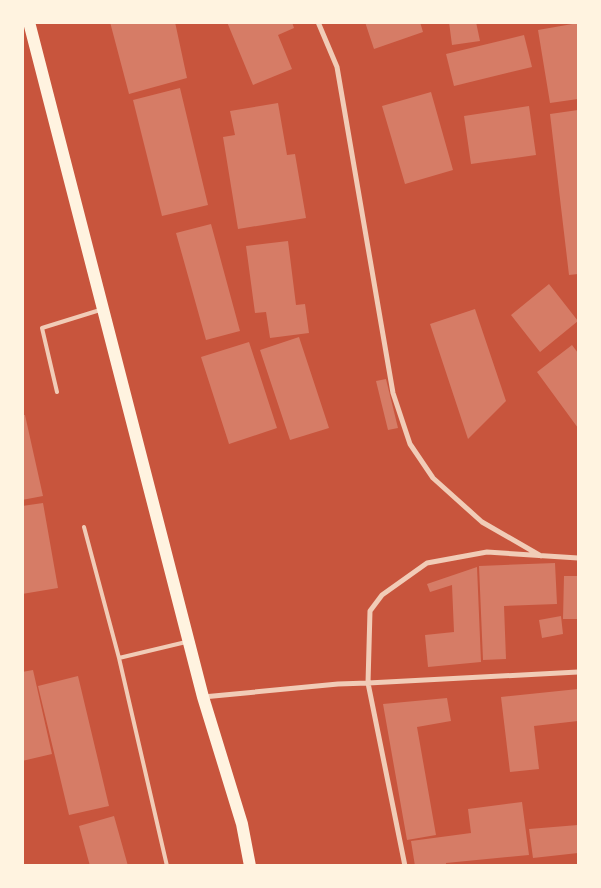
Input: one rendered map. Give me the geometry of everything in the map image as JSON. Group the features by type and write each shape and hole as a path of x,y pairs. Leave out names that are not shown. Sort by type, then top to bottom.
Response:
{"main road":[{"path":"29,22 188,641 242,824 250,866"}],"street":[{"path":"318,22 337,67 393,394 410,444 433,478 482,522 541,556"},
{"path":"404,866 368,683 370,611 382,595 428,563 487,552 578,558"},
{"path":"203,697 338,684 578,672"}],"lane":[{"path":"57,392 42,328 102,309"},
{"path":"84,527 118,658 167,866"},
{"path":"118,658 188,641"}],"building":[{"path":"110,22 175,22 187,78 129,94"},
{"path":"227,22 292,22 294,28 278,35 292,69 253,85"},
{"path":"365,22 420,22 423,32 374,49"},
{"path":"449,22 476,22 480,41 452,45"},
{"path":"578,23 578,99 550,103 538,30"},
{"path":"524,35 532,67 454,86 446,54"},
{"path":"180,88 208,205 162,216 133,100"},
{"path":"431,92 453,170 405,184 382,106"},
{"path":"278,103 287,155 295,154 306,218 238,229 223,137 235,135 230,111"},
{"path":"529,106 536,155 471,164 464,116"},
{"path":"578,110 578,274 569,275 550,114"},
{"path":"211,224 240,331 206,340 176,233"},
{"path":"288,241 296,305 305,304 309,333 270,338 266,312 255,313 246,246"},
{"path":"549,284 578,321 540,352 511,315"},
{"path":"475,309 506,401 468,439 430,324"},
{"path":"299,337 329,428 290,440 260,350"},
{"path":"249,342 277,428 229,444 201,357"},
{"path":"572,345 578,353 578,428 537,372"},
{"path":"386,379 398,428 388,430 376,381"},
{"path":"22,415 25,415 43,496 22,500"},
{"path":"43,503 58,588 22,594 22,506"},
{"path":"555,563 557,604 504,606 506,659 483,660 479,566"},
{"path":"477,567 481,662 428,667 425,635 454,632 452,585 430,592 427,584"},
{"path":"564,576 578,576 578,619 563,619"},
{"path":"561,616 563,634 542,638 539,620"},
{"path":"33,670 52,754 22,761 22,672"},
{"path":"78,676 109,806 69,815 38,686"},
{"path":"578,689 578,721 534,726 539,769 510,772 501,697"},
{"path":"447,698 451,721 417,727 436,835 407,840 383,704"},
{"path":"522,802 529,855 446,863 446,866 415,866 411,841 471,833 468,809"},
{"path":"114,816 128,866 90,866 79,826"},
{"path":"578,825 578,853 533,858 529,829"}]}
